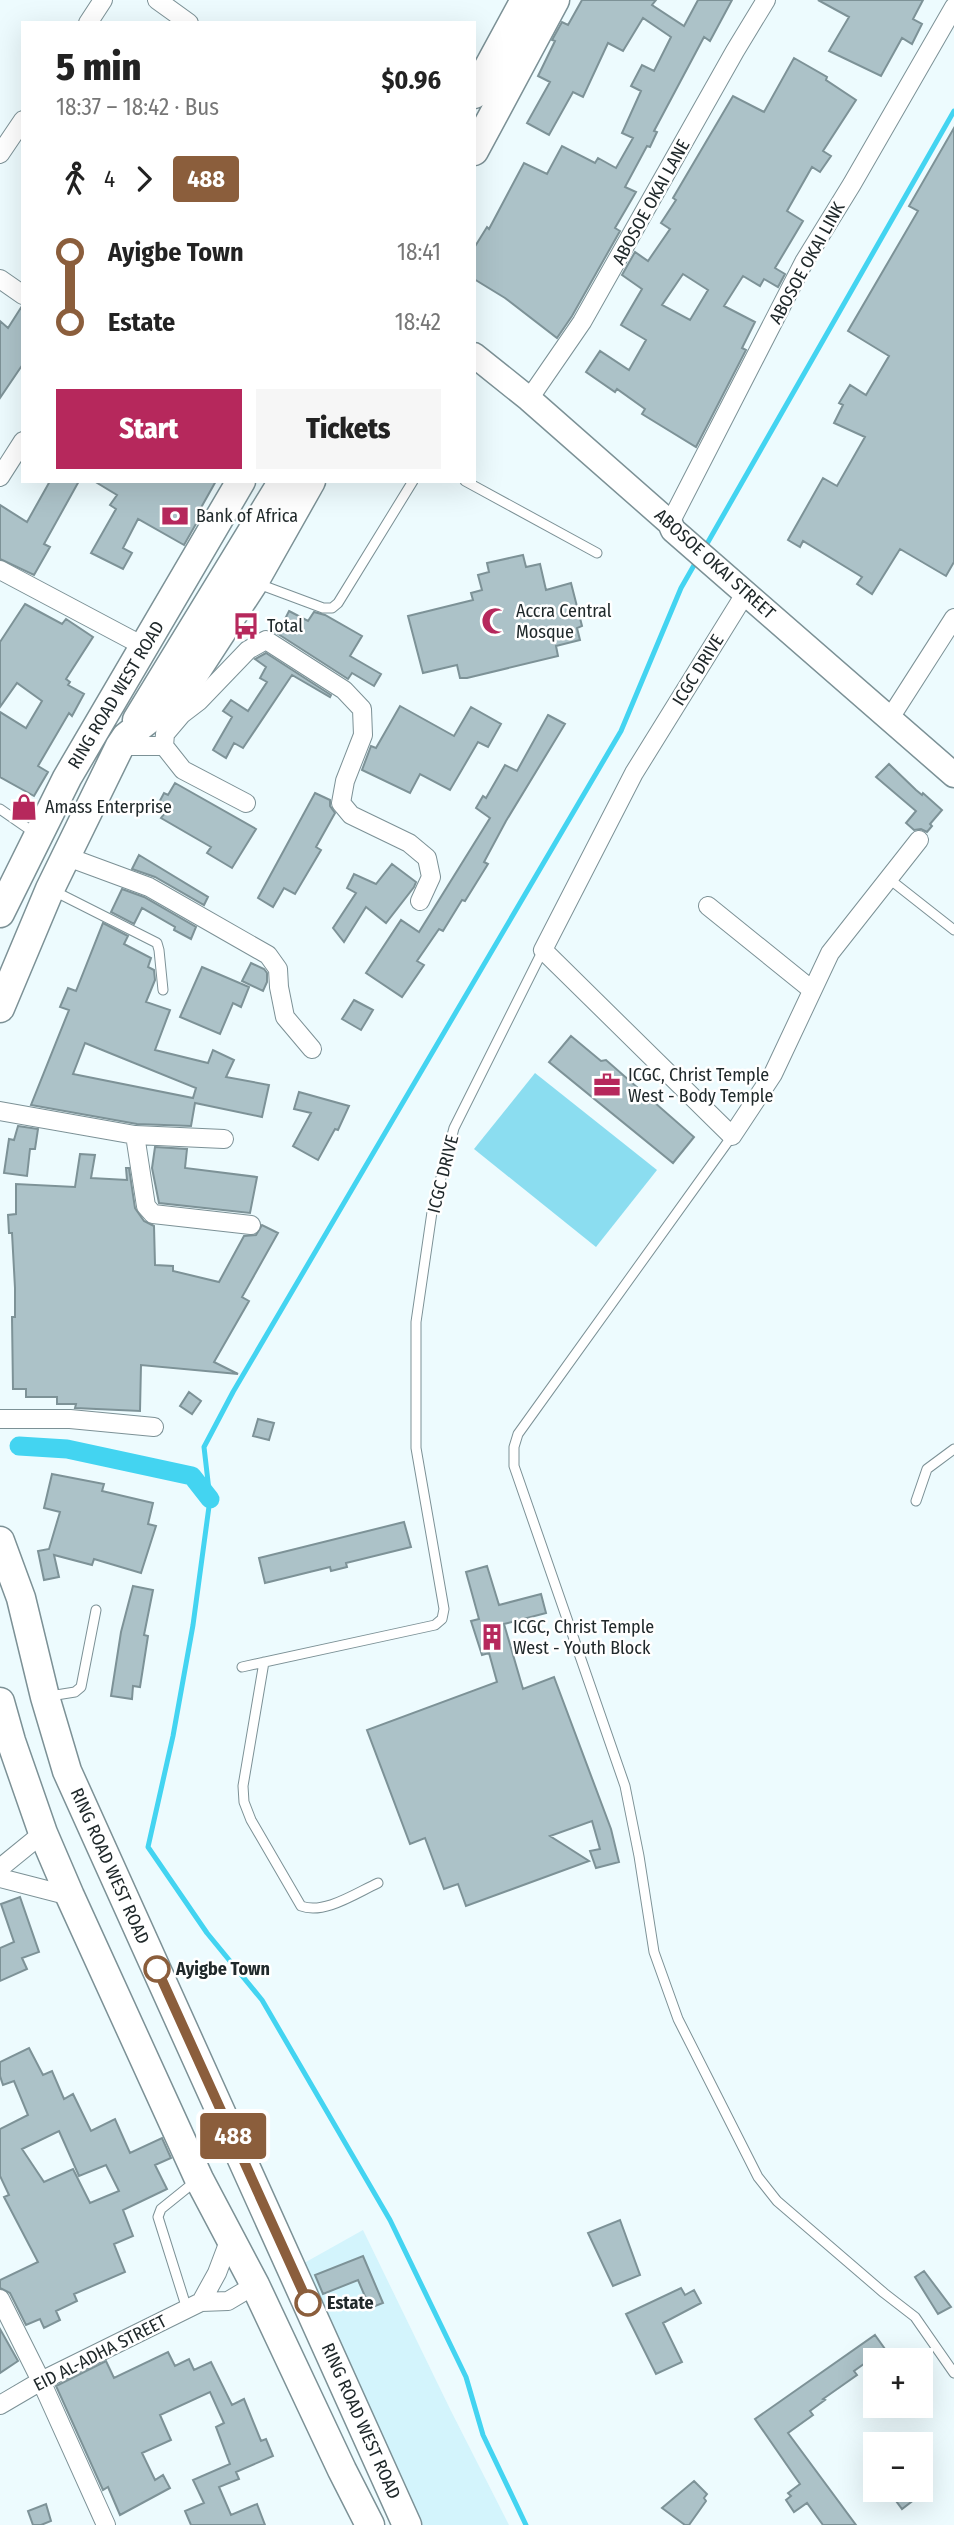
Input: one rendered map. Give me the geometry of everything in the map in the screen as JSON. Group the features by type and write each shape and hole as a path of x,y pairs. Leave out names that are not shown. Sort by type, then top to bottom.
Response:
{"main road":[{"path":"476,77 519,0"},
{"path":"476,90 525,0"},
{"path":"476,133 554,0"},
{"path":"476,147 554,0"},
{"name":"RING ROAD WEST ROAD","path":"0,913 67,778 240,483"},
{"name":"RING ROAD WEST ROAD","path":"146,687 252,483"},
{"name":"RING ROAD WEST ROAD","path":"146,687 282,483"},
{"name":"RING ROAD WEST ROAD","path":"0,1008 65,856 123,742 181,694 254,582 310,483"},
{"path":"112,702 146,687"},
{"path":"123,742 146,687"},
{"name":"RING ROAD WEST ROAD","path":"0,1541 21,1598 45,1697 67,1771 407,2525"},
{"path":"0,1577 21,1598"},
{"name":"RING ROAD WEST ROAD","path":"2,1718 43,1833 199,2179 231,2236 370,2525"}],"street":[{"path":"89,21 103,0"},
{"path":"157,0 186,21"},
{"name":"ABOSOE OKAI LANE","path":"529,399 582,323 766,0"},
{"name":"ABOSOE OKAI LINK","path":"672,526 803,262 852,184 954,7"},
{"path":"0,154 21,123"},
{"path":"0,279 21,294"},
{"name":"ABOSOE OKAI STREET","path":"476,357 529,399 745,594 954,775"},
{"path":"0,477 21,445"},
{"path":"0,570 145,648"},
{"name":"ICGC DRIVE","path":"543,950 634,773 745,594"},
{"path":"890,718 954,618"},
{"path":"246,803 183,770 164,746 165,734 248,650 266,640 344,690 362,709 363,735 345,781 341,803 351,815 409,843 427,858 430,877 420,901"},
{"path":"123,742 164,746"},
{"path":"543,950 732,1136 773,1074 830,953 919,840"},
{"path":"65,856 149,887 268,955 278,969 285,1017 313,1049"},
{"path":"708,906 812,990"},
{"path":"0,1111 135,1135 224,1139"},
{"path":"135,1135 146,1206 153,1214 251,1225"},
{"path":"0,1419 69,1419 154,1427"},
{"path":"0,1868 43,1833"},
{"path":"0,1878 71,1896"},
{"path":"194,2306 217,2273 231,2236"},
{"name":"EID AL-ADHA STREET","path":"0,2405 41,2381 194,2306 228,2301 255,2285"},
{"path":"0,2299 41,2381 106,2525"}],"lane":[{"path":"254,582 323,608 332,608 338,603 411,483"},
{"path":"469,483 597,553"},
{"path":"0,809 37,836"},
{"path":"888,878 954,930"},
{"path":"50,889 156,943 163,990"},
{"name":"ICGC DRIVE","path":"242,1667 435,1625 442,1619 444,1609 416,1448 416,1322 430,1226 454,1128 543,950"},
{"path":"732,1136 519,1434 514,1447 514,1466 625,1786 654,1952 678,2019 758,2177 777,2201 884,2293 915,2316 954,2373"},
{"path":"915,1501 927,1469 954,1449"},
{"path":"45,1697 75,1692 81,1687 96,1610"},
{"path":"264,1662 243,1786 243,1802 251,1820 301,1906 309,1909 321,1908 378,1883"},
{"path":"194,2306 158,2217 161,2209 199,2179"}],"shaded area":[{"path":"535,1073 657,1170 596,1247 474,1149"},
{"path":"363,2230 509,2525 415,2525 297,2267"}],"building":[{"path":"582,0 656,0 652,5 684,26 698,0 732,0 710,41 704,37 654,131 657,132 650,147 647,146 625,187 636,192 615,228 620,231 557,338 505,298 476,280 476,245 487,227 489,229 524,163 547,174 562,146 595,163 598,158 616,168 633,138 622,133 641,91 631,86 642,65 654,71 671,37 643,18 623,51 608,43 583,97 573,92 549,135 527,123 550,82 538,76 555,41 552,40 562,22 568,25"},
{"path":"818,0 923,0 913,19 922,24 912,44 902,38 881,76 829,51 849,17"},
{"path":"794,58 827,77 826,80 856,100 823,151 831,156 820,172 812,167 787,211 803,221 775,268 785,274 778,287 764,279 760,286 743,276 724,306 755,322 742,348 746,350 696,447 642,414 645,409 617,389 615,392 586,372 600,351 629,370 646,340 621,325 642,289 622,275 635,252 648,261 670,229 661,223 733,96 764,112","holes":["683,274 708,290 690,320 662,305"]},
{"path":"954,128 954,562 946,576 900,549 872,594 857,584 862,577 803,541 800,547 788,540 823,478 837,486 865,437 834,423 843,405 839,403 850,385 866,395 889,356 848,331 918,211 909,206"},
{"path":"21,308 21,367 0,398 0,321 8,328"},
{"path":"49,483 78,483 44,544 50,547 34,575 0,559 0,505 27,522"},
{"path":"97,483 215,483 184,545 138,519 123,548 132,553 123,569 91,553 116,509 110,505 117,495"},
{"name":"Accra Central Mosque","path":"523,555 526,567 540,564 546,590 571,583 582,626 577,628 580,640 556,646 558,656 467,678 460,678 457,665 423,673 408,616 473,600 471,593 482,590 478,575 489,572 487,563"},
{"path":"25,604 62,624 66,619 93,637 66,679 70,682 68,685 84,694 72,716 69,713 38,766 48,772 34,796 0,777 0,712 26,728 42,701 17,683 0,707 0,642"},
{"path":"289,611 308,621 314,612 325,615 362,636 350,656 381,674 374,686 352,673 348,679 275,632 281,627"},
{"path":"266,653 331,695 330,697 292,675 243,748 234,743 226,758 213,750 232,717 223,711 231,700 248,711 267,682 260,678 266,667 255,659"},
{"path":"400,706 454,736 471,707 501,724 488,747 478,742 450,790 420,774 410,793 362,770 371,746 376,748"},
{"path":"548,715 565,724 506,821 484,862 488,864 465,901 462,900 443,931 439,929 417,961 424,965 402,997 366,973 401,920 419,932 490,818 476,808 483,796 486,798 505,765 517,771"},
{"path":"889,764 942,810 927,832 914,830 906,823 916,811 876,777"},
{"path":"175,783 256,829 232,868 207,853 211,847 161,818 165,813 156,808 164,793 168,795"},
{"path":"315,793 330,800 330,806 335,813 316,847 321,850 295,894 284,888 273,907 258,898"},
{"path":"139,855 208,897 204,905 155,877 132,869"},
{"path":"392,864 416,882 414,887 386,923 366,907 344,942 333,928 356,893 347,888 354,874 376,884"},
{"path":"122,889 144,897 196,927 191,939 142,908 134,924 111,912"},
{"path":"103,923 128,936 124,944 151,958 148,967 154,970 155,980 146,1002 170,1010 155,1050 208,1063 213,1050 234,1060 226,1077 269,1085 262,1117 195,1103 191,1126 137,1124 31,1105 69,1010 60,1007 68,988 76,991","holes":["85,1043 196,1088 193,1098 73,1074"]},
{"path":"251,963 267,973 263,991 242,981"},
{"path":"202,967 249,987 241,1007 233,1003 220,1034 180,1017"},
{"path":"354,1000 373,1010 361,1030 342,1019"},
{"name":"ICGC, Christ Temple West - Body Temple","path":"571,1036 601,1061 606,1060 694,1137 673,1163 549,1062"},
{"path":"299,1092 349,1106 338,1130 335,1129 318,1160 293,1146 311,1113 294,1109"},
{"path":"18,1126 38,1129 35,1149 30,1149 27,1176 4,1173 9,1139 14,1140"},
{"path":"155,1147 187,1149 185,1168 257,1177 250,1213 159,1203 152,1168"},
{"path":"80,1154 95,1155 91,1178 127,1180 126,1168 129,1168 135,1208 144,1221 154,1226 155,1265 173,1266 173,1271 219,1282 244,1236 256,1235 262,1225 278,1233 242,1297 249,1301 214,1362 238,1374 141,1365 140,1411 75,1408 76,1404 57,1404 57,1397 26,1397 26,1389 13,1389 12,1317 15,1317 15,1288 12,1233 9,1233 8,1215 16,1214 16,1184 75,1187"},
{"path":"189,1392 201,1401 192,1414 180,1406"},
{"path":"258,1419 274,1423 269,1440 253,1436"},
{"path":"52,1474 104,1484 102,1491 153,1503 148,1524 156,1526 141,1573 94,1559 92,1565 54,1555 59,1577 44,1580 38,1551 49,1549 60,1512 44,1508"},
{"path":"404,1522 411,1547 346,1563 347,1567 331,1571 330,1567 265,1583 259,1558"},
{"path":"487,1566 499,1605 541,1594 546,1613 504,1624 523,1689 554,1677 611,1829 619,1862 596,1868 590,1851 600,1849 592,1821 550,1836 589,1861 466,1906 458,1884 444,1889 425,1838 410,1844 367,1730 497,1682 489,1653 482,1655 471,1621 479,1619 466,1572"},
{"path":"133,1586 153,1590 144,1635 148,1636 140,1687 133,1686 132,1699 111,1696 121,1632"},
{"path":"20,1897 39,1952 22,1958 27,1969 0,1981 0,1948 14,1942 1,1904"},
{"path":"29,2048 43,2075 52,2071 64,2099 73,2094 91,2131 115,2119 130,2153 162,2138 171,2158 155,2165 167,2189 123,2210 133,2236 114,2244 125,2272 74,2294 77,2301 56,2311 60,2320 44,2328 40,2319 26,2325 10,2293 0,2288 0,2280 38,2262 4,2197 9,2195 0,2176 0,2129 28,2115 14,2081 3,2085 0,2062","holes":["59,2131 79,2176 106,2165 119,2191 90,2203 73,2169 44,2182 22,2149"]},
{"path":"620,2220 640,2275 613,2286 588,2233"},
{"path":"363,2256 383,2303 370,2308 358,2280 323,2294 315,2275"},
{"path":"924,2271 951,2307 938,2314 915,2277"},
{"path":"681,2288 685,2295 694,2290 701,2303 663,2323 682,2362 656,2374 626,2314"},
{"path":"0,2329 18,2361 0,2373"},
{"path":"875,2335 884,2348 863,2348 863,2365 854,2371 857,2375 823,2399 825,2400 810,2411 813,2415 788,2433 856,2525 823,2525 807,2503 794,2512 786,2500 791,2496 788,2493 800,2484 755,2419"},
{"path":"168,2352 175,2366 189,2359 194,2370 211,2362 232,2405 244,2399 261,2441 266,2439 273,2456 236,2472 239,2479 219,2487 231,2515 257,2504 265,2525 191,2525 185,2511 204,2503 193,2480 230,2464 216,2427 224,2423 210,2392 160,2415 171,2440 142,2453 155,2480 163,2475 170,2488 120,2515 108,2487 103,2490 56,2386 106,2361 114,2378"},
{"path":"694,2481 707,2494 704,2498 706,2501 689,2525 685,2525 662,2508"},
{"path":"897,2502 911,2502 902,2509"},
{"path":"46,2504 51,2521 33,2525 28,2511"}],"waterway":[{"path":"704,549 954,111"},
{"path":"526,2525 483,2435 466,2377 390,2220 262,2000 207,1933 148,1847 173,1736 193,1625 210,1499 204,1447 233,1392 621,731 681,588 697,560"},
{"path":"19,1446 67,1449 192,1476 210,1499"}],"bus line":[{"name":"488","path":"157,1969 308,2303"}],"place":[{"name":"Bank of Africa","path":"175,516"},
{"name":"Accra Central Mosque","path":"495,621"},
{"name":"Total","path":"246,626"},
{"name":"Amass Enterprise","path":"24,807"},
{"name":"ICGC, Christ Temple West - Body Temple","path":"607,1085"},
{"name":"ICGC, Christ Temple West - Youth Block","path":"492,1637"},
{"name":"Ayigbe Town","path":"157,1969"},
{"name":"Estate","path":"308,2303"}]}
